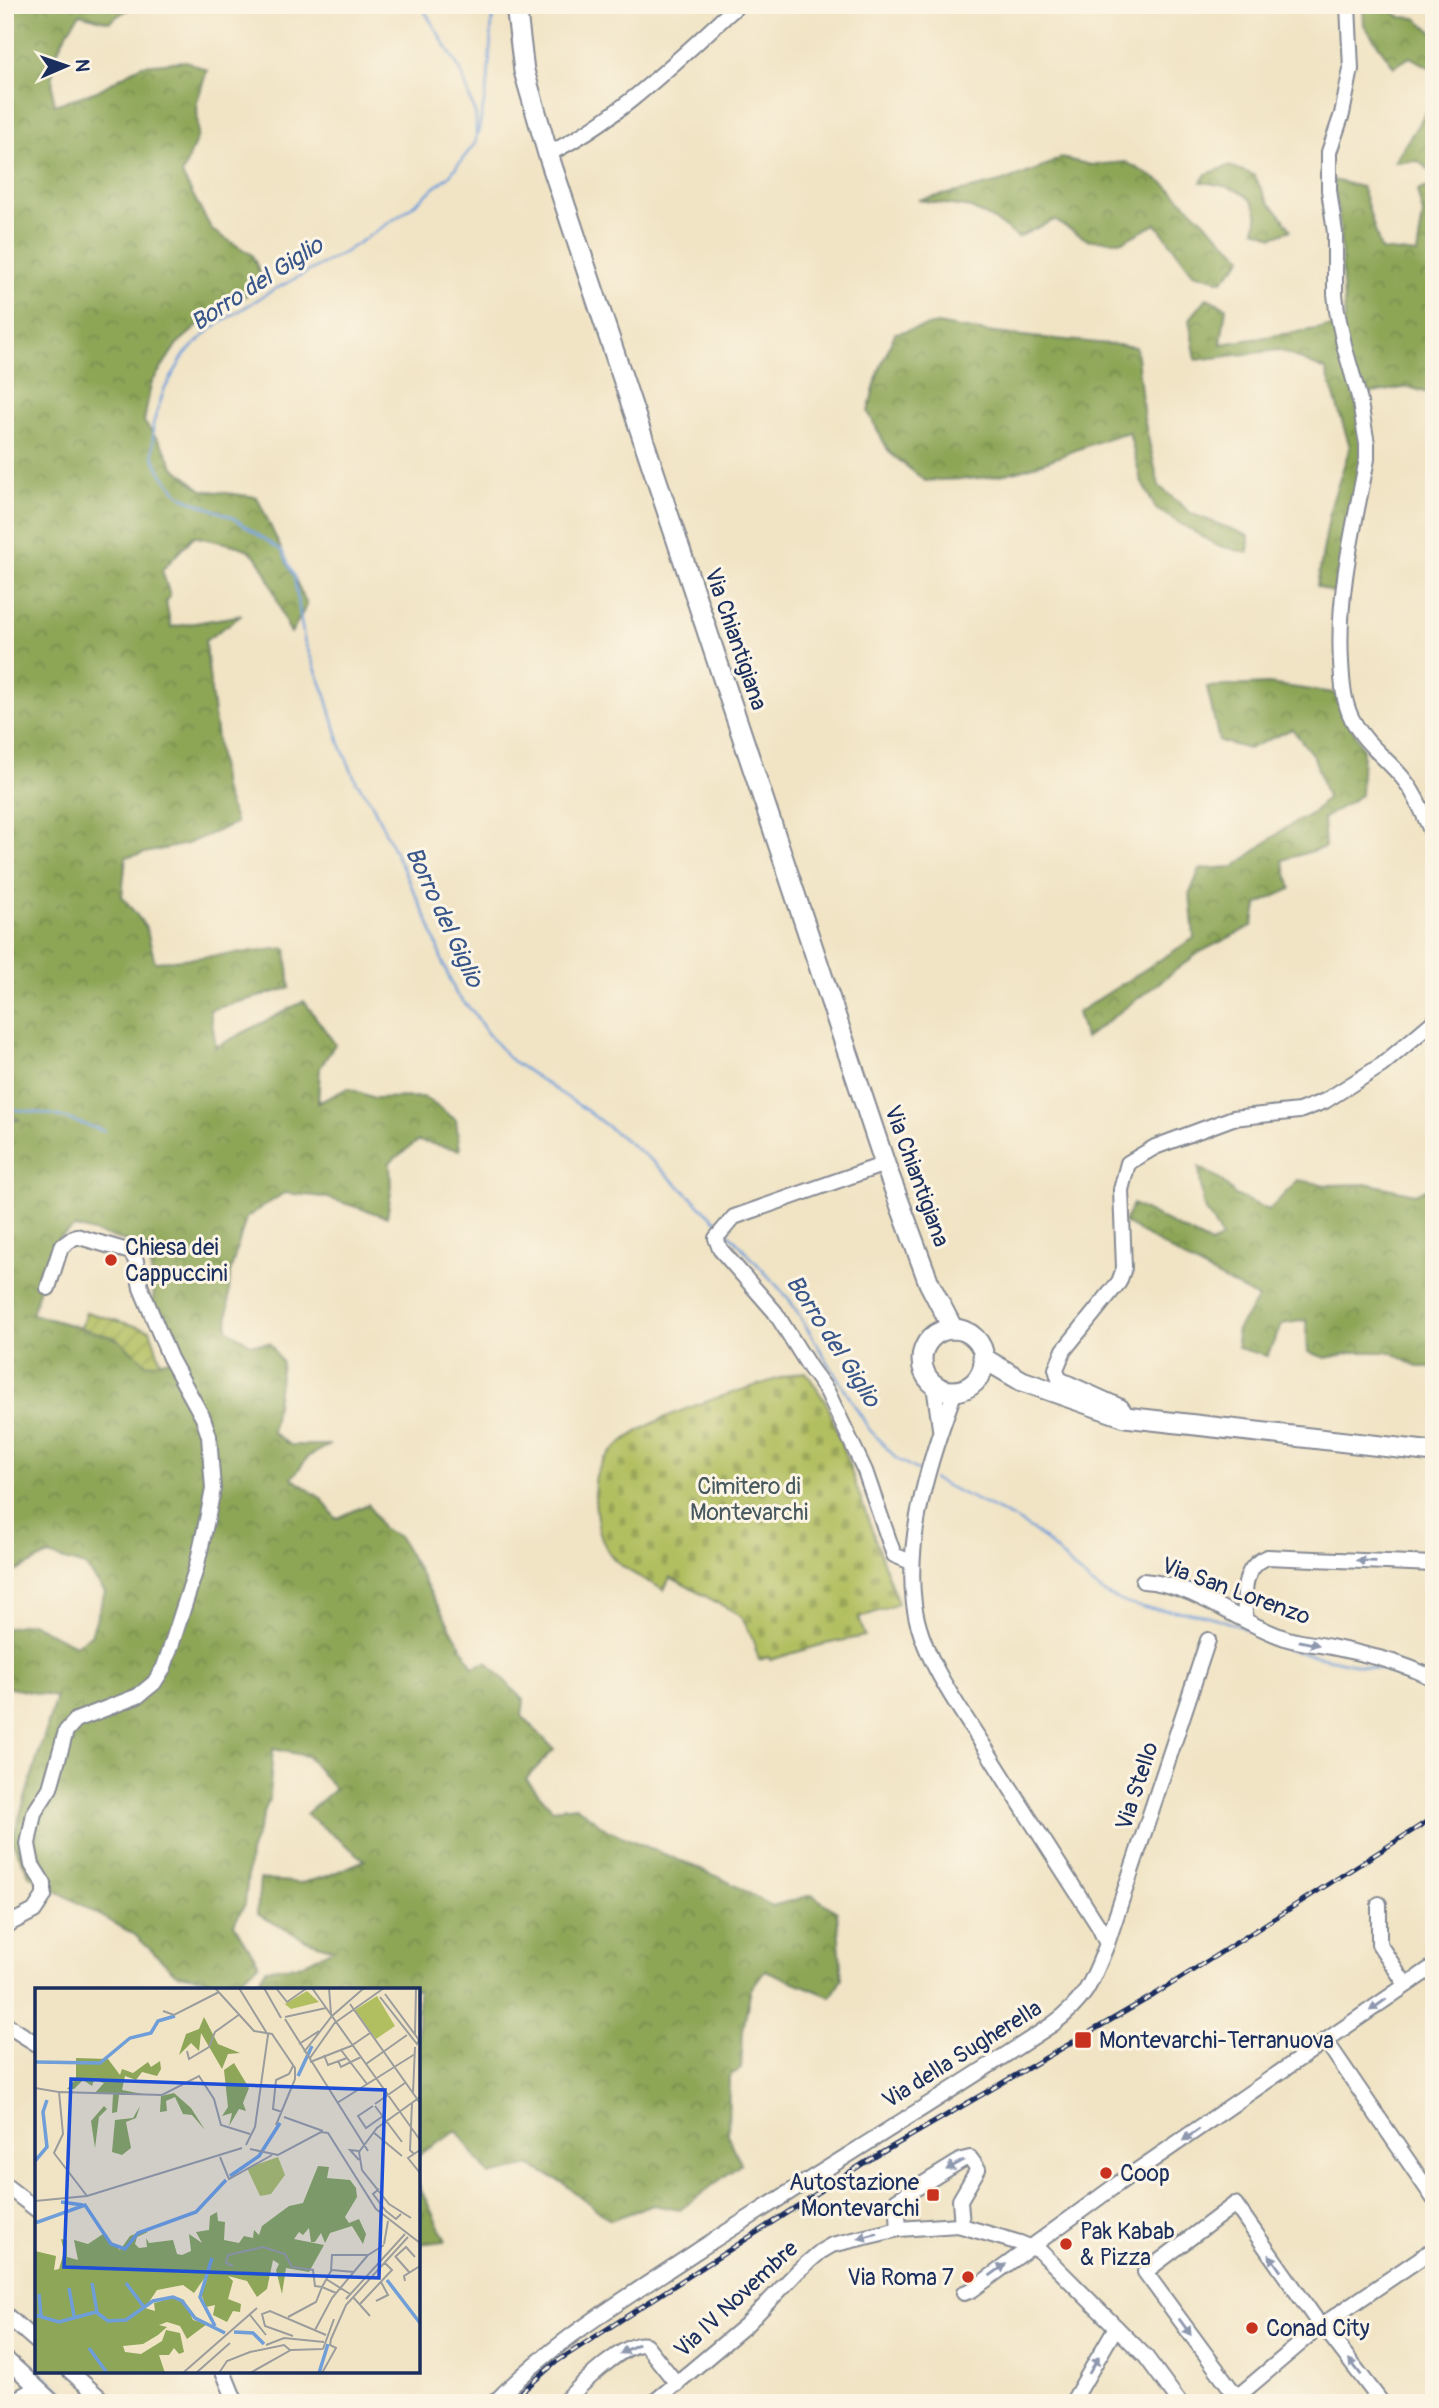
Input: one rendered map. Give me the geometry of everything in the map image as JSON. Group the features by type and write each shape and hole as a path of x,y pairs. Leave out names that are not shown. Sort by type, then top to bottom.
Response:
{"main road":[{"name":"Via Chiantigiana","path":"516,5 524,71 548,154 884,1164 929,1283 953,1329 962,1330 977,1341 983,1357 1022,1381 1125,1418 1434,1452"},
{"name":"Via Chiantigiana","path":"929,1283 933,1336 927,1343 922,1361 923,1370 934,1385"},
{"path":"933,1336 953,1329"},
{"path":"976,1380 983,1366 983,1357"},
{"name":"Via Chiantigiana","path":"954,1391 963,1389 976,1380 1022,1381"},
{"path":"934,1385 954,1391"}],"street":[{"path":"548,154 580,138 622,110 738,5"},
{"path":"1348,5 1351,69 1342,114 1329,152 1329,190 1335,233 1335,295 1345,349 1359,397 1367,459 1341,598 1340,636 1344,698 1350,717 1362,737 1400,775 1412,792 1434,837"},
{"path":"1125,1418 1121,1407 1059,1378 1056,1369 1064,1350 1119,1282 1124,1268 1121,1190 1128,1163 1155,1147 1233,1118 1300,1111 1325,1101 1382,1065 1434,1021"},
{"path":"884,1164 734,1217 719,1242 775,1312 827,1391 864,1471 894,1555 911,1562"},
{"path":"5,1926 34,1911 44,1896 44,1884 32,1865 28,1844 34,1813 50,1788 66,1731 76,1720 138,1696 154,1683 164,1667 196,1570 213,1489 209,1436 203,1418 170,1358 141,1288 136,1261 131,1252 76,1236 61,1247 48,1288"},
{"path":"934,1385 940,1430"},
{"path":"954,1391 940,1430 924,1493 911,1562 914,1605 926,1645 948,1690 1099,1927 1107,1944"},
{"path":"1245,1620 1244,1582 1256,1562 1266,1557 1434,1564"},
{"name":"Via San Lorenzo","path":"1143,1581 1158,1582 1217,1605 1288,1639 1360,1653 1420,1671 1434,1679"},
{"name":"Via Stello","path":"1107,1944 1208,1640"},
{"path":"1379,1904 1379,1944 1406,1985"},
{"name":"Via della Sugherella","path":"494,2403 524,2373 606,2310 1075,2008 1091,1983 1107,1944"},
{"path":"964,2293 972,2290 1434,1966"},
{"path":"5,2024 35,2043"},
{"path":"1326,2041 1434,2199"},
{"path":"899,2229 897,2200 962,2160 970,2158 978,2169 960,2200 962,2227"},
{"path":"5,2185 35,2208"},
{"path":"1382,2403 1321,2325 1235,2204 1145,2272 1233,2400 1321,2325 1434,2249"},
{"name":"Via IV Novembre","path":"653,2403 746,2325 798,2271 832,2245 899,2229 962,2227 1031,2247"},
{"path":"1031,2247 1040,2252 1146,2357 1180,2403"},
{"path":"5,2314 35,2340"},
{"path":"1072,2403 1116,2327"},
{"path":"563,2403 622,2352 636,2344 646,2345 677,2384"},
{"path":"5,2358 54,2403"},
{"path":"72,2373 106,2403"},
{"path":"224,2373 235,2402"},
{"path":"9,2403 36,2388"}],"green space":[{"path":"5,5 134,5 109,22 80,14 59,46 56,56 52,78 54,105 97,91 142,65 186,61 207,70 197,102 198,135 182,175 212,230 252,255 265,284 207,318 177,344 151,384 144,422 163,446 174,467 202,490 257,497 307,605 291,633 268,577 256,557 248,550 230,544 194,536 162,570 170,596 166,602 171,627 242,615 205,641 223,788 236,823 187,844 126,857 122,896 146,927 155,962 286,948 290,988 210,1010 216,1047 304,1001 335,1044 320,1068 318,1103 348,1088 374,1098 424,1097 456,1120 460,1150 418,1141 390,1162 391,1192 387,1217 325,1197 284,1193 246,1218 230,1273 227,1329 251,1344 270,1343 282,1363 272,1432 290,1445 330,1445 309,1456 292,1478 322,1499 336,1519 368,1504 383,1529 399,1537 473,1667 487,1662 524,1701 522,1716 554,1749 526,1779 552,1809 576,1806 607,1830 721,1878 772,1906 812,1895 837,1912 842,1979 831,1997 765,1970 751,1989 743,2030 741,2069 729,2076 728,2135 741,2164 680,2210 653,2205 610,2220 562,2182 531,2166 489,2175 457,2131 420,2154 420,1988 254,1988 266,1969 299,1966 333,1949 306,1940 257,1914 260,1879 301,1883 325,1877 365,1860 306,1814 335,1789 307,1756 273,1749 269,1799 250,1853 245,1904 234,1924 259,1964 235,1983 176,1974 135,1935 30,1876 12,1841 56,1697 5,1687 5,1628 31,1623 75,1645 91,1635 105,1592 85,1566 48,1555 5,1577 5,1121 19,1120 5,1111","holes":["75,1227 147,1247 154,1289 152,1308 175,1359 147,1363 116,1338 32,1314 54,1241"]},
{"path":"1363,5 1386,5 1400,17 1416,18 1434,33 1434,77 1431,68 1410,57 1394,67 1364,25"},
{"path":"1434,100 1434,174 1418,161 1394,162"},
{"path":"1061,158 1092,165 1126,162 1165,184 1242,257 1241,260 1222,281 1193,273 1156,224 1123,241 1088,240 1054,220 1018,237 971,208 918,200 1009,179"},
{"path":"1229,166 1254,175 1268,202 1291,230 1273,237 1255,229 1257,213 1249,198 1235,190 1201,182 1206,174"},
{"path":"1333,180 1362,187 1381,250 1417,254 1423,214 1417,191 1434,185 1434,395 1409,387 1366,394 1362,478 1334,593 1317,586 1331,506 1350,447 1326,370 1279,350 1196,360 1189,320 1207,298 1226,307 1221,344 1335,326 1345,321 1340,228"},
{"path":"937,324 1011,335 1136,347 1144,419 1159,486 1192,514 1249,536 1248,553 1216,545 1156,509 1141,481 1129,432 1012,472 978,478 925,481 889,452 868,412 878,373 895,333"},
{"path":"1268,684 1334,693 1363,749 1361,795 1323,819 1325,847 1283,860 1291,889 1258,904 1252,926 1200,952 1085,1038 1077,1013 1194,938 1190,893 1200,869 1234,867 1285,828 1311,814 1327,798 1314,757 1292,729 1248,749 1219,741 1207,687"},
{"path":"1199,1167 1220,1179 1235,1195 1269,1210 1298,1180 1327,1185 1370,1184 1415,1194 1434,1185 1434,1367 1417,1367 1391,1352 1356,1352 1326,1358 1308,1352 1306,1320 1282,1324 1267,1356 1238,1348 1236,1331 1258,1298 1190,1262 1124,1222 1133,1204 1211,1244 1222,1238 1203,1205"},
{"path":"86,1312 150,1330 161,1362 147,1364 116,1338 81,1328"},
{"name":"Cimitero di Montevarchi","path":"806,1372 828,1406 898,1604 859,1618 865,1636 770,1660 769,1657 759,1660 748,1628 735,1612 670,1577 664,1590 616,1561 603,1542 599,1528 595,1481 609,1454 629,1437 655,1422 716,1398"},
{"path":"420,2188 446,2241 420,2244"}],"waterway":[{"name":"Borro del Giglio","path":"421,5 461,71 476,117 476,142 449,176 405,212 345,252 268,293 212,328 185,354 164,390 153,424 153,456 163,476 182,497 232,517 282,551 294,576 304,640 326,696 340,744 357,783 370,800 429,923 456,994 511,1060 586,1110 651,1160 721,1225"},
{"path":"478,134 488,82 493,5"},
{"path":"5,1108 55,1115 104,1131"},
{"name":"Borro del Giglio","path":"728,1232 789,1299 869,1429 897,1459 924,1474"},
{"name":"Borro del Giglio","path":"933,1479 1032,1530 1091,1584 1114,1598 1142,1607 1206,1615 1248,1630"},
{"name":"Borro del Giglio","path":"1257,1634 1280,1648 1383,1670 1434,1690"},
{"path":"5,2342 35,2368"},
{"path":"40,2373 77,2403"}],"railway":[{"path":"509,2403 556,2362 864,2163 1154,1995 1434,1817"}],"place":[{"name":"Chiesa dei Cappuccini","path":"111,1260"},
{"name":"Montevarchi-Terranuova","path":"1083,2040"},
{"name":"Coop","path":"1106,2173"},
{"name":"Autostazione Montevarchi","path":"933,2195"},
{"name":"Pak Kabab & Pizza","path":"1066,2244"},
{"name":"Via Roma 7","path":"968,2277"},
{"name":"Conad City","path":"1252,2328"}]}
